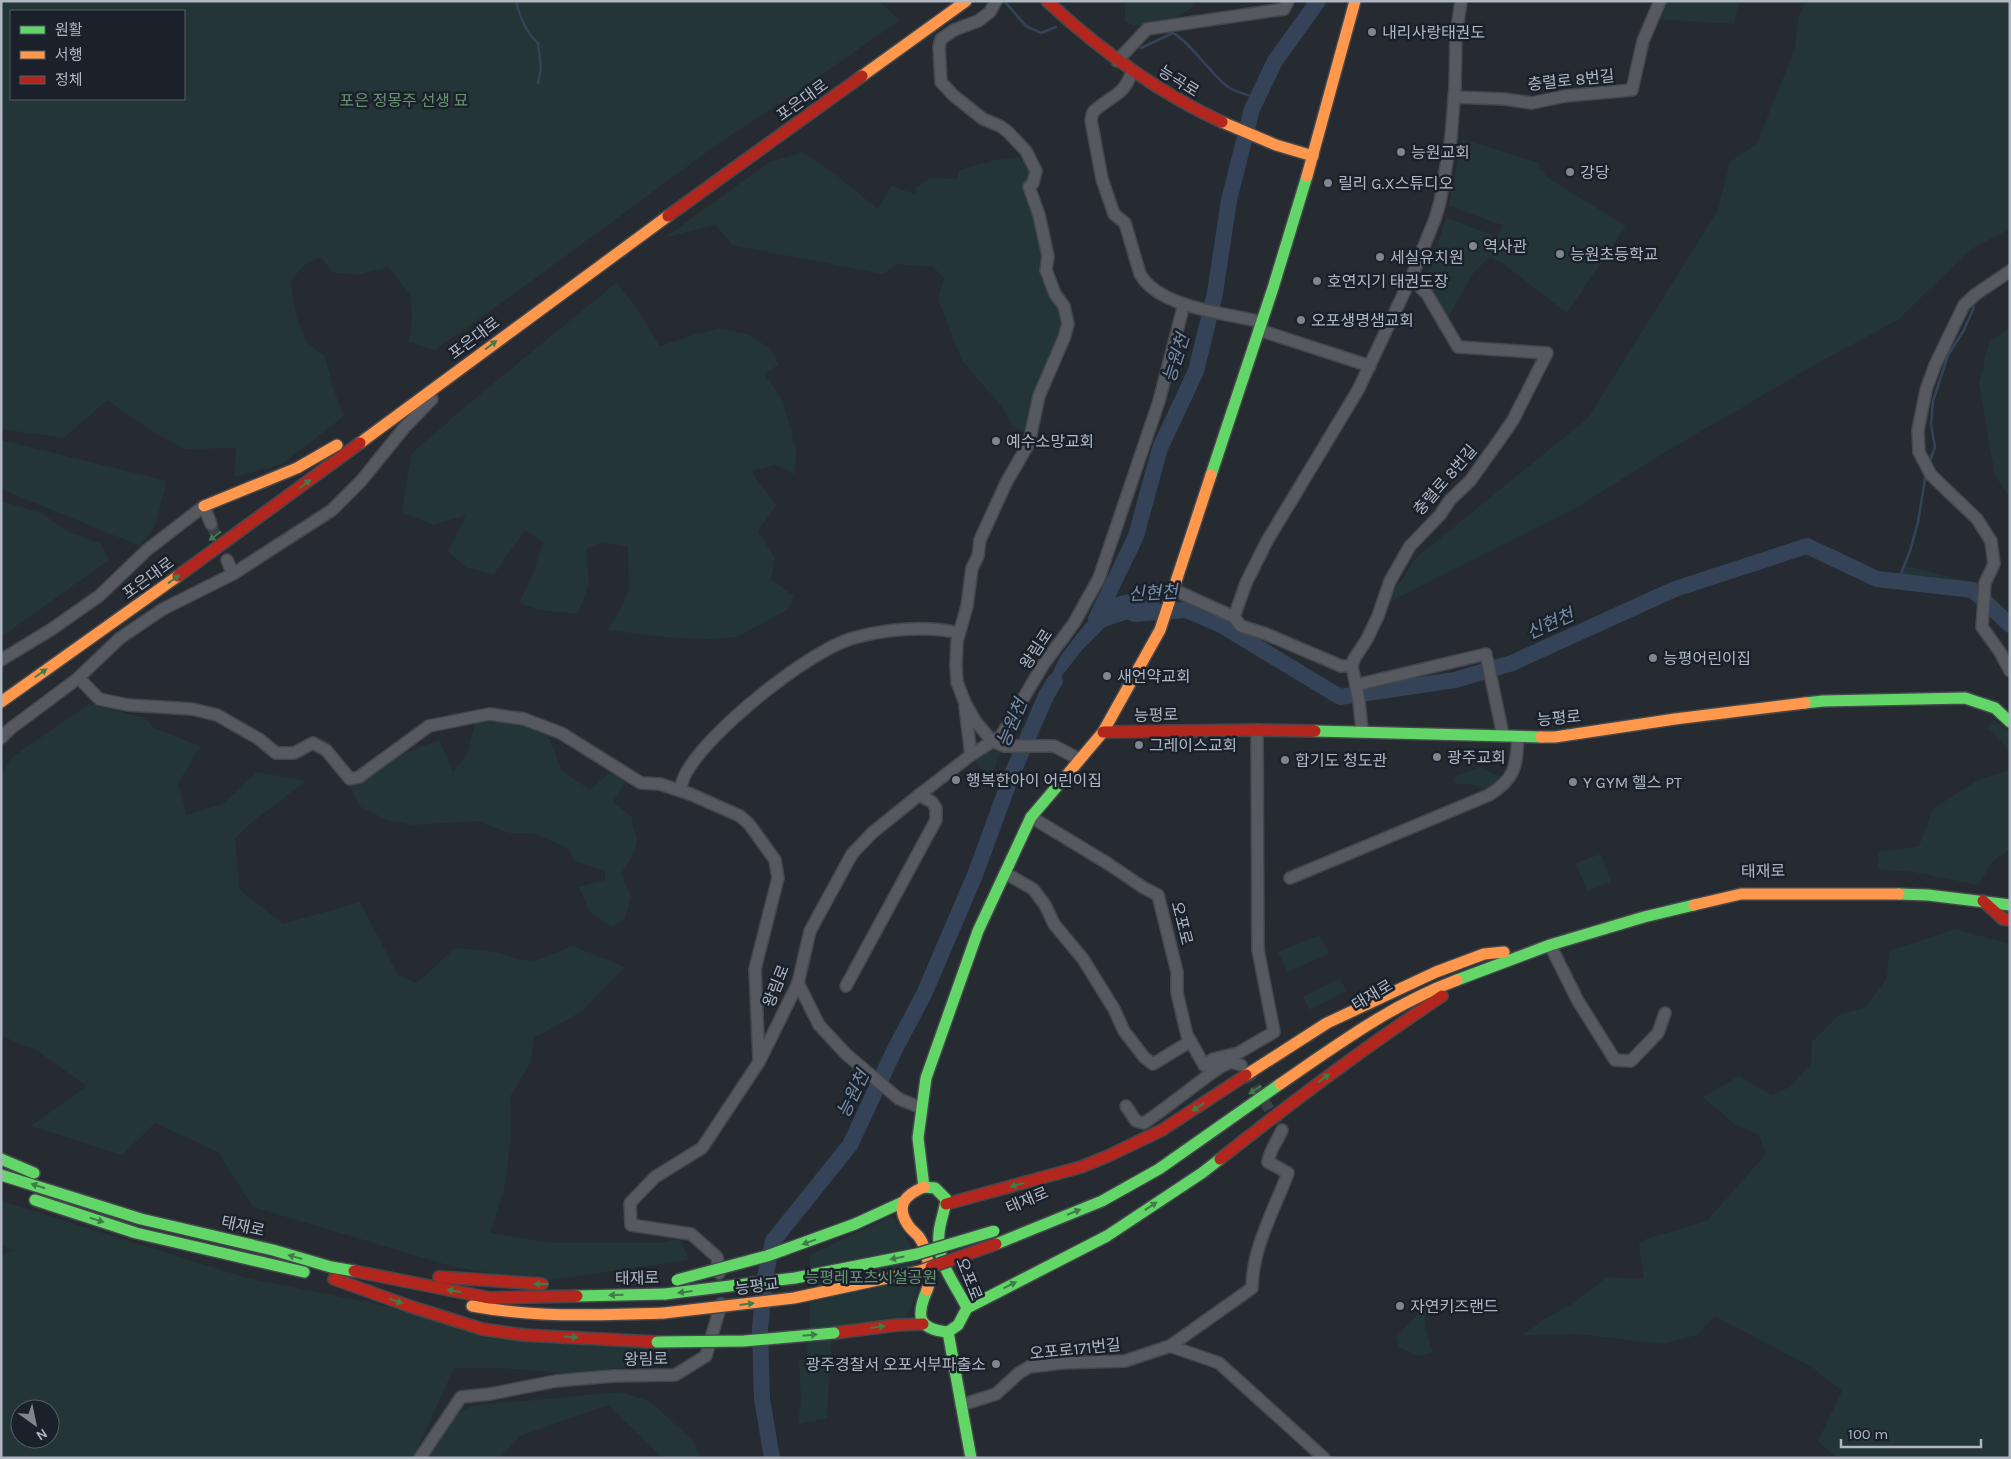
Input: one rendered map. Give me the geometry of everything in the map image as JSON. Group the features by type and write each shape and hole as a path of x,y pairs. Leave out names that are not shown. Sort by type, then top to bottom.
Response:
{"main road":[{"path":"884,46 947,1"},
{"name":"포은대로","path":"4,697 278,504 466,364 966,1"},
{"name":"능곡로","path":"1047,1 1073,27 1117,61 1192,109 1268,141 1313,156"},
{"path":"924,1186 918,1138 926,1078 978,931 1031,818 1103,732 1160,630 1172,589 1261,326 1313,156 1355,1"},
{"name":"포은대로","path":"4,697 341,443 288,472 204,506"},
{"name":"능평로","path":"1103,732 1257,730 1555,737 1675,719 1823,701 1965,698 1995,708 2010,722"},
{"name":"태재로","path":"1182,1139 1396,999 1435,979 1643,911 1738,886 1930,887 2010,898"},
{"name":"태재로","path":"996,1244 1102,1201 1159,1169 1355,1032 1402,1004 1506,956 1550,945 1644,916 1740,894 1835,893 1928,895 2010,905"},
{"path":"1982,901 2003,919 2010,920"},
{"path":"672,1280 730,1267 810,1242 903,1202 910,1193 924,1186 935,1188 946,1199 946,1204 1081,1167 1162,1130 1327,1024 1436,972 1484,954 1506,956"},
{"path":"967,1308 1107,1236 1202,1173 1292,1102 1369,1045 1506,956"},
{"path":"1,1159 141,1219"},
{"name":"태재로","path":"1,1175 141,1219 273,1250 326,1275 370,1276 490,1298 665,1294 795,1278 917,1254 999,1229"},
{"name":"태재로","path":"28,1197 136,1233 495,1311 568,1316 664,1313"},
{"name":"오포로","path":"903,1202 902,1211 908,1225 920,1238 926,1250 930,1284 921,1304 923,1324"},
{"name":"오포로","path":"946,1204 939,1238 945,1271 967,1308 958,1325 948,1332"},
{"name":"능평교","path":"664,1313 794,1298 920,1271 996,1244"},
{"path":"326,1275 549,1284"},
{"path":"326,1275 482,1329 523,1335 657,1342 744,1341 834,1334 898,1325 923,1324 937,1331 948,1332 971,1458"}],"street":[{"path":"996,1 990,12 978,22 954,30 941,39 938,47 941,82 953,95 983,119 1000,126 1008,132 1026,151 1032,162 1036,171 1033,182 1029,187 1039,215 1048,256 1046,270 1055,294 1064,306 1068,324 1064,338 1039,396 1029,443 1006,483 980,540 978,556 972,568 967,606 959,633 956,666 957,682 965,703 976,722 992,741 1004,746 1051,746 1079,760"},
{"path":"1117,61 1147,29 1284,9 1288,1"},
{"path":"1234,617 1256,560 1286,507 1358,390 1370,366 1411,278 1440,202 1451,137 1456,35 1461,1"},
{"name":"충렬로 8번길","path":"1454,97 1504,99 1532,103 1565,96 1632,90 1643,41 1660,1"},
{"path":"1132,71 1127,85 1121,92 1093,112 1091,120 1102,178 1114,214 1125,224 1144,280 1169,300 1250,318 1261,326 1370,366"},
{"path":"2010,271 1976,294 1964,305 1935,365 1926,390 1918,430 1919,452 1931,475 1977,519 1991,541 1994,564 1985,583 1982,627 2000,652 2010,671"},
{"name":"충렬로 8번길","path":"1352,666 1378,616 1390,581 1410,546 1440,515 1450,500 1470,481 1500,439 1513,420 1547,353 1458,347 1428,294 1411,278"},
{"name":"왕림로","path":"420,1458 460,1397 490,1394 556,1380 614,1376 675,1375 706,1356 722,1300 717,1257 691,1234 631,1224 630,1203 655,1178 702,1148 759,1062 798,983 810,931 852,854 872,832 970,755 1001,736 1044,665 1074,623 1099,578 1159,401 1186,305"},
{"path":"1,738 10,729 78,678 120,638 163,610 233,574 332,510 360,481 404,428 466,364"},
{"path":"1,660 52,629 99,596 147,550 204,506 211,524"},
{"path":"226,560 233,574"},
{"path":"1172,589 1234,617 1241,626 1266,634 1341,666 1352,666 1359,701 1362,732"},
{"path":"686,792 689,769 726,725 810,659 849,639 886,631 926,628 959,633"},
{"path":"1356,687 1487,656 1503,735"},
{"path":"78,678 99,699 128,705 192,709 217,715 259,738 276,752 294,754 313,743 326,750 350,780 359,777 429,726 488,714 524,719 561,733 641,783 660,784 686,792 740,816 749,824 775,860 778,878 756,969 759,1062"},
{"path":"965,703 970,755"},
{"path":"1204,1065 1213,1059 1238,1053 1274,1032 1258,950 1257,730"},
{"path":"1290,878 1489,795 1505,785 1516,766 1518,737"},
{"path":"846,986 936,820 936,808 932,802 920,795"},
{"name":"오포로","path":"1031,818 1158,895 1177,972 1177,993 1187,1036 1204,1065"},
{"path":"1005,873 1033,889 1045,905 1054,924 1083,959 1114,1009 1124,1031 1144,1057 1153,1064 1190,1041"},
{"path":"1550,945 1578,1001 1615,1060 1631,1061 1658,1033 1665,1013"},
{"path":"798,983 819,1025 846,1054 899,1099 922,1108"},
{"path":"1126,1106 1136,1121 1144,1122 1172,1104 1206,1076 1222,1066 1231,1062 1242,1065"},
{"path":"1204,1065 1222,1066"},
{"name":"오포로171번길","path":"962,1405 996,1394 1019,1373 1029,1367 1062,1363 1125,1362 1170,1346 1252,1288 1256,1252 1288,1173 1268,1162 1270,1151 1282,1130"},
{"path":"1170,1346 1218,1363 1324,1458"}],"green space":[{"name":"포은 정몽주 선생 묘","path":"1,1 878,1 900,20 797,92 719,143 435,350 409,342 412,317 410,294 388,267 355,275 332,272 321,257 304,265 290,282 297,318 306,342 325,356 333,388 344,416 282,464 234,477 236,448 184,449 150,430 107,400 64,438 1,429"},
{"path":"1127,1 1196,1 1190,9 1171,20 1136,26 1125,22 1125,3"},
{"path":"1664,1 1739,1 1734,24 1657,19"},
{"path":"1806,1 2010,1 2010,229 1971,249 1898,320 1825,359 1667,451 1574,509 1385,604 1417,557 1588,418 1718,210 1730,162 1757,143 1795,49 1798,18"},
{"path":"1462,139 1539,163 1539,169 1544,172 1546,177 1626,226 1567,313 1501,262 1490,257 1474,272 1446,318 1425,284 1446,218 1498,237 1502,225 1449,206"},
{"path":"802,152 830,170 878,209 891,186 915,194 916,187 931,178 957,179 959,170 995,160 1019,158 1026,165 1031,180 1027,189 1062,308 1065,326 1030,428 1023,431 1012,425 1001,405 962,361 938,299 944,278 933,267 897,264 883,274 732,245 716,225 666,237 768,163"},
{"path":"616,283 634,304 660,346 696,334 719,329 748,334 771,349 778,365 764,374 783,401 796,450 795,474 775,465 752,471 757,481 776,505 758,531 775,558 771,580 794,596 787,610 737,637 709,639 664,637 608,630 622,607 629,589 628,547 602,542 586,549 589,583 578,614 539,610 519,603 533,574 543,542 525,530 494,574 467,568 448,552 466,515 434,525 402,512 411,454 473,400"},
{"path":"2010,327 2010,499 1995,475 1979,384 1989,342"},
{"path":"1,440 167,481 155,526 140,546 1,489"},
{"path":"1,501 41,513 67,531 101,544 109,560 1,637"},
{"path":"1906,566 1978,584 1977,589 1900,580"},
{"path":"1295,668 1323,682 1354,688 1354,694 1340,697"},
{"path":"89,704 145,718 154,728 200,746 178,784 187,815 223,804 257,772 306,781 253,821 235,838 240,890 283,924 360,902 398,975 417,983 455,948 489,951 532,962 573,946 625,967 582,1011 534,1038 531,1062 510,1097 511,1139 504,1189 490,1233 552,1243 661,1243 680,1239 689,1260 542,1281 454,1267 253,1207 218,1152 155,1123 122,1155 31,1126 87,1086 36,1050 1,1036 1,774 11,758"},
{"path":"1993,720 2010,732 2010,751 1988,728"},
{"path":"475,722 521,723 548,735 562,771 590,790 609,773 627,779 613,802 631,816 637,839 634,853 621,874 631,897 625,918 612,927 589,911 579,887 605,880 605,871 575,861 568,848 532,833 510,833 477,821 412,825 387,820 361,807 350,787 407,752 439,740 453,771 467,755"},
{"path":"1001,751 991,780 976,762 986,753"},
{"path":"1481,767 1500,777 1492,785 1485,788 1456,784 1454,780 1458,775"},
{"path":"2010,770 2010,849 1993,861 1978,885 1914,872 1877,869 1879,852 1919,846 1933,809 1978,780"},
{"path":"1601,854 1611,882 1587,891 1576,863"},
{"path":"1955,929 2010,944 2010,1458 1837,1458 1818,1441 1842,1391 1813,1368 1715,1316 1697,1335 1663,1344 1578,1334 1523,1335 1546,1318 1574,1303 1607,1277 1644,1279 1639,1244 1646,1239 1707,1221 1766,1154 1759,1135 1734,1124 1703,1097 1739,1076 1771,1095 1790,1087 1811,1064 1812,1042 1840,1014 1865,1008 1887,978 1889,951"},
{"path":"1320,935 1329,954 1288,972 1278,952"},
{"path":"1340,978 1346,991 1310,1010 1303,997"},
{"path":"1,1201 247,1278 431,1315 672,1348 664,1362 574,1374 501,1368 454,1368 413,1458 1,1458 1,1254 13,1250 1,1245"},
{"name":"능평레포츠시설공원","path":"892,1216 907,1240 915,1258 919,1277 913,1302 905,1319 832,1327 827,1418 798,1424 801,1400 799,1360 806,1360 810,1328 810,1255"},
{"path":"1433,1299 1440,1306 1429,1308 1426,1314 1425,1325 1433,1353 1419,1356 1399,1347 1396,1337"},
{"path":"620,1392 649,1401 693,1440 701,1458 663,1458 608,1405 520,1436 500,1458 429,1458 458,1414 471,1406"}],"water":[{"path":"1128,594 1161,599 1155,616 1125,620 1105,627 1082,650 1046,696 1037,715 1045,689 1060,657 1078,633 1106,600"}],"waterway":[{"path":"516,1 524,24 538,43 541,68 538,83"},
{"path":"1006,1 1026,26 1041,33 1056,27"},
{"name":"능원천","path":"1096,619 1136,536 1160,448 1196,371 1215,293 1229,200 1252,109 1275,61 1318,1"},
{"path":"1141,48 1173,33 1186,43 1228,87 1258,98"},
{"path":"1929,463 1935,447 1931,424 1933,401 1948,355 1964,330 1974,307"},
{"path":"1898,581 1910,551 1918,522 1926,473"},
{"name":"신현천","path":"1134,614 1186,610 1221,625 1340,697 1455,680 1512,663 1675,589 1807,546 1877,579 1973,590 2010,625"},
{"name":"능원천","path":"772,1458 762,1399 760,1329 765,1277 773,1241 850,1145 895,1049 924,994 975,875 1012,774 1046,696 1055,681"}],"tunnel":[{"path":"211,524 222,550"},
{"path":"1246,1072 1282,1130"}],"traffic: fast":[{"path":"1211,475 1273,288 1307,176"},
{"path":"1805,703 1965,698 1995,708 2010,722"},
{"path":"1315,731 1541,737"},
{"path":"924,1187 918,1138 926,1078 978,931 1031,817 1066,776"},
{"path":"1899,894 1928,895 2010,905"},
{"path":"1457,980 1550,945 1644,917 1694,905"},
{"path":"996,1244 1102,1201 1159,1169 1280,1084"},
{"path":"1,1159 34,1173"},
{"path":"967,1308 1107,1236 1220,1159"},
{"path":"1,1175 141,1219 273,1250 331,1267 354,1271"},
{"path":"924,1187 935,1188 946,1199 939,1233 940,1254 947,1272 967,1308 958,1325 948,1332 930,1328 922,1320 921,1307 927,1290"},
{"path":"35,1200 136,1233 304,1272"},
{"path":"855,1224 903,1202"},
{"path":"677,1280 767,1256 855,1224"},
{"path":"665,1294 795,1278 917,1254 994,1231"},
{"path":"577,1296 665,1294"},
{"path":"948,1332 971,1458"},
{"path":"657,1342 744,1341 834,1333"}],"traffic: slow":[{"path":"862,76 966,1"},
{"path":"1307,176 1355,1"},
{"path":"1222,122 1276,145 1313,156"},
{"path":"360,443 668,216"},
{"path":"204,506 297,468 337,445"},
{"path":"1066,776 1103,732 1160,630 1211,475"},
{"path":"1,702 178,576"},
{"path":"1541,737 1555,737 1675,719 1805,703"},
{"path":"1694,905 1741,894 1899,894"},
{"path":"1246,1075 1327,1023 1436,972 1484,954 1504,952"},
{"path":"1280,1084 1387,1013 1457,980"},
{"path":"924,1187 907,1197 902,1206 902,1212 908,1225 919,1237 924,1248 929,1271 927,1290"},
{"path":"664,1313 794,1298 931,1267"},
{"path":"472,1306 544,1314 664,1313"}],"traffic: jam":[{"path":"1047,1 1130,69 1175,97 1222,122"},
{"path":"668,216 862,76"},
{"path":"178,576 360,443"},
{"path":"1103,732 1315,731"},
{"path":"1983,901 2003,919 2010,920"},
{"path":"1220,1159 1329,1075 1442,996"},
{"path":"946,1204 1081,1167 1108,1156 1162,1130 1246,1075"},
{"path":"931,1267 996,1244"},
{"path":"354,1271 490,1298 577,1296"},
{"path":"439,1277 542,1284"},
{"path":"334,1279 412,1307 482,1329 523,1335 657,1342"},
{"path":"834,1333 897,1325 923,1324"}],"place":[{"name":"내리사랑태권도","path":"1372,32"},
{"name":"능원교회","path":"1401,152"},
{"name":"강당","path":"1570,172"},
{"name":"릴리 G.X스튜디오","path":"1328,183"},
{"name":"역사관","path":"1473,246"},
{"name":"능원초등학교","path":"1560,254"},
{"name":"세실유치원","path":"1380,257"},
{"name":"호연지기 태권도장","path":"1317,281"},
{"name":"오포생명샘교회","path":"1301,320"},
{"name":"예수소망교회","path":"996,441"},
{"name":"능평어린이집","path":"1653,658"},
{"name":"새언약교회","path":"1107,676"},
{"name":"그레이스교회","path":"1139,745"},
{"name":"광주교회","path":"1437,757"},
{"name":"합기도 청도관","path":"1285,760"},
{"name":"행복한아이 어린이집","path":"956,780"},
{"name":"Y GYM 헬스 PT","path":"1573,782"},
{"name":"자연키즈랜드","path":"1400,1306"},
{"name":"광주경찰서 오포서부파출소","path":"996,1364"}]}
